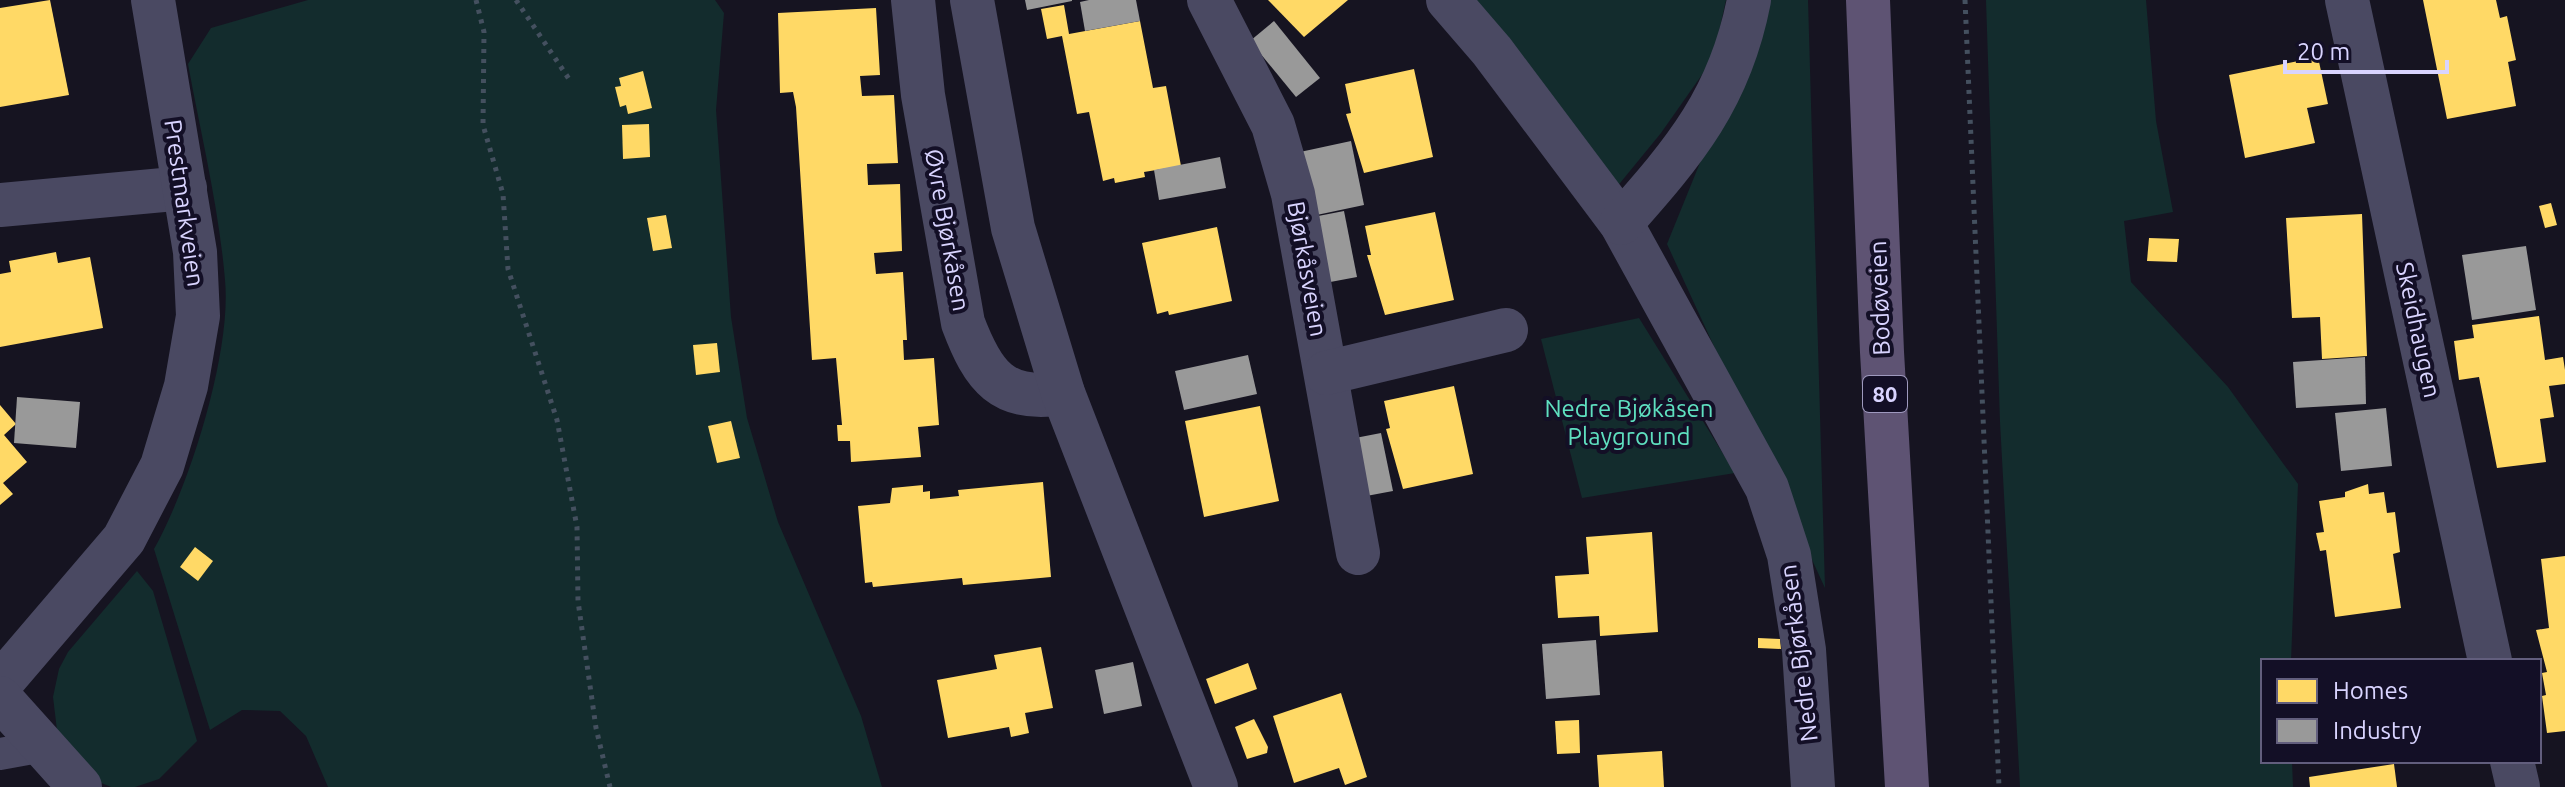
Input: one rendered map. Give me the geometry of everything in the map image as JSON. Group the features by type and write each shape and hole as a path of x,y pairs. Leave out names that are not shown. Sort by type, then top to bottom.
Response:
{"main road":[{"name":"Bodøveien","path":"1868,0 1882,352 1907,787"}],"street":[{"name":"Prestmarkveien","path":"0,684 124,539 162,466 186,386 198,316 195,252 153,0"},
{"name":"Øvre Bjørkåsen","path":"913,0 923,95 963,323 974,351 998,384 1032,397 1063,393"},
{"path":"972,0 1013,228 1063,393 1216,787"},
{"name":"Bjørkåsveien","path":"1209,0 1273,125 1293,194 1358,553"},
{"name":"Nedre Bjørkåsen","path":"1448,0 1492,51 1621,223 1767,488 1789,555 1804,650 1813,787"},
{"path":"1621,223 1680,158 1720,95 1744,27 1749,0"},
{"name":"Skeidhaugen","path":"2347,0 2490,659"},
{"path":"0,205 185,188"},
{"path":"1326,373 1506,330"},
{"path":"0,698 80,787"},
{"path":"2512,763 2518,787"}],"lane":[{"path":"0,754 44,746"}],"path":[{"path":"476,0 484,32 483,125 503,194 508,269 557,420 577,527 578,601 596,728 610,787"},
{"path":"516,0 569,79"},
{"path":"1965,0 1999,787"}],"green space":[{"path":"308,0 715,0 724,13 716,110 731,317 747,418 778,522 861,716 882,787 328,787 306,736 280,711 242,710 210,730 154,549 194,456 215,380 225,310 219,226 188,64 211,28"},
{"path":"1468,0 1726,0 1713,59 1661,133 1616,188"},
{"path":"1766,0 1808,0 1825,588 1667,244"},
{"path":"1986,0 2146,0 2156,121 2173,212 2124,221 2131,282 2228,387 2298,484 2291,659 2261,659 2261,763 2292,763 2293,787 2020,787 2000,422"},
{"name":"Nedre Bjøkåsen Playground","path":"1639,318 1735,473 1582,498 1541,339"},
{"path":"137,571 153,591 197,741 159,779 135,787 111,787 99,782 57,730 53,697 59,669 68,652"}],"building: Homes":[{"path":"50,0 69,95 0,107 0,8"},
{"path":"1268,0 1348,0 1304,37"},
{"path":"2423,0 2496,0 2500,18 2507,16 2516,60 2508,62 2516,106 2447,119"},
{"path":"1064,5 1069,34 1140,21 1153,88 1166,86 1181,166 1144,172 1145,177 1115,183 1114,178 1103,181 1089,112 1077,114 1062,36 1047,39 1041,9"},
{"path":"876,8 880,75 860,76 862,96 894,95 898,163 867,164 868,185 900,184 902,251 874,253 876,274 903,272 907,340 903,340 904,360 934,358 939,425 918,427 921,457 851,462 850,441 838,441 837,425 842,425 836,358 812,360 796,107 793,92 780,93 778,13"},
{"path":"2318,57 2328,104 2307,108 2315,143 2245,158 2229,75"},
{"path":"1414,69 1433,157 1364,173 1346,114 1351,113 1345,84"},
{"path":"643,71 652,108 628,114 626,105 620,107 615,87 621,86 619,78"},
{"path":"649,124 650,157 623,159 622,125"},
{"path":"2551,203 2557,225 2545,228 2539,206"},
{"path":"1435,212 1454,300 1385,315 1367,255 1371,255 1365,226"},
{"path":"2362,214 2367,356 2322,359 2320,317 2292,318 2286,218"},
{"path":"666,215 672,248 653,251 647,218"},
{"path":"1217,227 1232,301 1169,315 1168,311 1157,314 1142,243"},
{"path":"2149,238 2179,239 2177,262 2147,261"},
{"path":"56,252 58,263 90,257 103,328 0,347 0,274 11,272 9,261"},
{"path":"2539,316 2545,360 2563,357 2565,370 2565,384 2549,386 2554,417 2540,419 2546,462 2497,468 2479,377 2459,380 2454,341 2474,338 2472,325"},
{"path":"717,343 720,372 696,375 693,345"},
{"path":"1454,386 1473,474 1403,489 1386,429 1390,428 1384,401"},
{"path":"0,405 16,424 4,435 27,462 3,483 13,494 0,505"},
{"path":"1260,406 1279,501 1204,517 1185,421"},
{"path":"731,421 740,458 717,463 708,426"},
{"path":"1043,482 1051,577 963,585 962,578 873,587 872,582 865,583 858,506 890,503 892,488 923,485 923,492 930,491 930,499 959,496 958,490"},
{"path":"2368,484 2369,494 2384,492 2387,513 2395,512 2400,552 2393,554 2401,608 2335,617 2326,550 2320,551 2316,533 2324,532 2319,501 2345,497 2345,492"},
{"path":"1652,532 1658,632 1600,636 1599,616 1558,618 1555,576 1589,574 1586,537"},
{"path":"195,547 213,561 198,581 180,567"},
{"path":"2565,556 2565,731 2547,733 2542,673 2547,672 2536,630 2549,628 2541,559"},
{"path":"1758,638 1780,639 1781,649 1758,648"},
{"path":"1041,647 1053,708 1025,713 1029,733 1011,737 1009,727 948,738 937,680 997,669 994,655"},
{"path":"1248,663 1257,689 1215,704 1206,679"},
{"path":"1341,693 1367,777 1345,785 1339,768 1294,783 1273,716"},
{"path":"1254,719 1268,747 1267,753 1247,759 1235,727"},
{"path":"1579,720 1580,753 1557,754 1555,721"},
{"path":"1662,751 1664,787 1599,787 1597,755"},
{"path":"2394,764 2397,787 2310,787 2309,777"}],"building: Industry":[{"path":"1025,0 1072,0 1072,1 1027,10"},
{"path":"1136,0 1140,21 1085,31 1080,2"},
{"path":"1274,21 1320,78 1296,97 1250,41"},
{"path":"1351,141 1364,205 1312,216 1300,152"},
{"path":"1220,157 1226,188 1159,200 1154,170"},
{"path":"1344,211 1357,277 1325,283 1313,217"},
{"path":"2526,246 2536,310 2472,320 2462,255"},
{"path":"1248,355 1257,394 1184,410 1175,371"},
{"path":"2365,357 2366,404 2296,408 2293,362"},
{"path":"17,397 80,402 76,448 14,443"},
{"path":"2386,408 2392,466 2341,471 2335,413"},
{"path":"1381,433 1393,491 1361,497 1350,439"},
{"path":"1596,640 1600,695 1546,699 1542,644"},
{"path":"1133,662 1142,706 1104,714 1095,670"}]}
